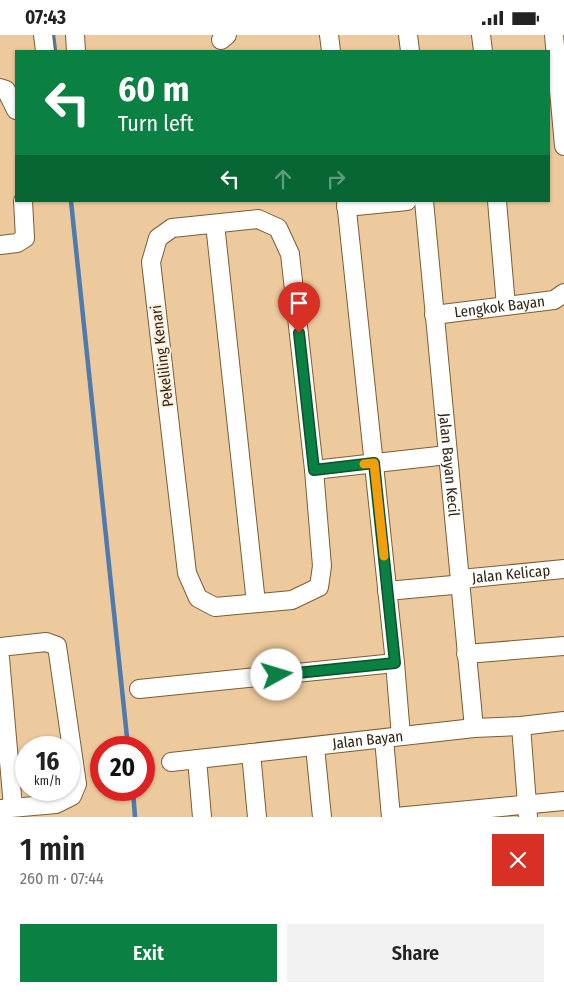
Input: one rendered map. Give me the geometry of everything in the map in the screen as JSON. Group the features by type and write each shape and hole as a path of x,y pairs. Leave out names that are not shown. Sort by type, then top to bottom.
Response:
{"street":[{"path":"43,35 45,50"},
{"path":"75,35 76,50"},
{"path":"329,35 331,50"},
{"path":"408,35 410,50"},
{"path":"481,35 482,50"},
{"path":"554,35 556,128 564,146"},
{"path":"3,89 15,108"},
{"path":"0,245 17,243 25,238 23,202"},
{"path":"387,202 346,204 395,663 391,817"},
{"name":"Jalan Bayan Kecil","path":"424,202 474,729"},
{"path":"497,202 506,306"},
{"name":"Pekeliling Kenari","path":"258,219 278,228 290,254 314,470 322,566 319,587 292,600 215,607 198,597 187,573 151,262 158,238 172,228 215,224 258,219"},
{"path":"215,224 256,603"},
{"name":"Lengkok Bayan","path":"434,315 554,300 564,293"},
{"path":"314,470 448,455"},
{"name":"Jalan Kelicap","path":"387,591 453,585 470,578 564,569"},
{"path":"0,647 46,642 57,646 77,785 72,796 56,804 7,808 0,658"},
{"path":"466,654 564,646"},
{"path":"139,689 395,663"},
{"name":"Jalan Bayan","path":"171,762 564,721"},
{"path":"521,726 527,811"},
{"path":"314,747 322,817"},
{"path":"251,753 257,817"},
{"path":"197,759 202,817"},
{"path":"396,817 527,811 564,801"}],"waterway":[{"path":"53,35 55,50"},
{"path":"71,202 127,736"},
{"path":"134,801 135,817"}],"slow traffic":[{"path":"364,464 374,463 384,556"}],"route":[{"path":"277,675 395,663 374,463 314,470 299,333"}]}
